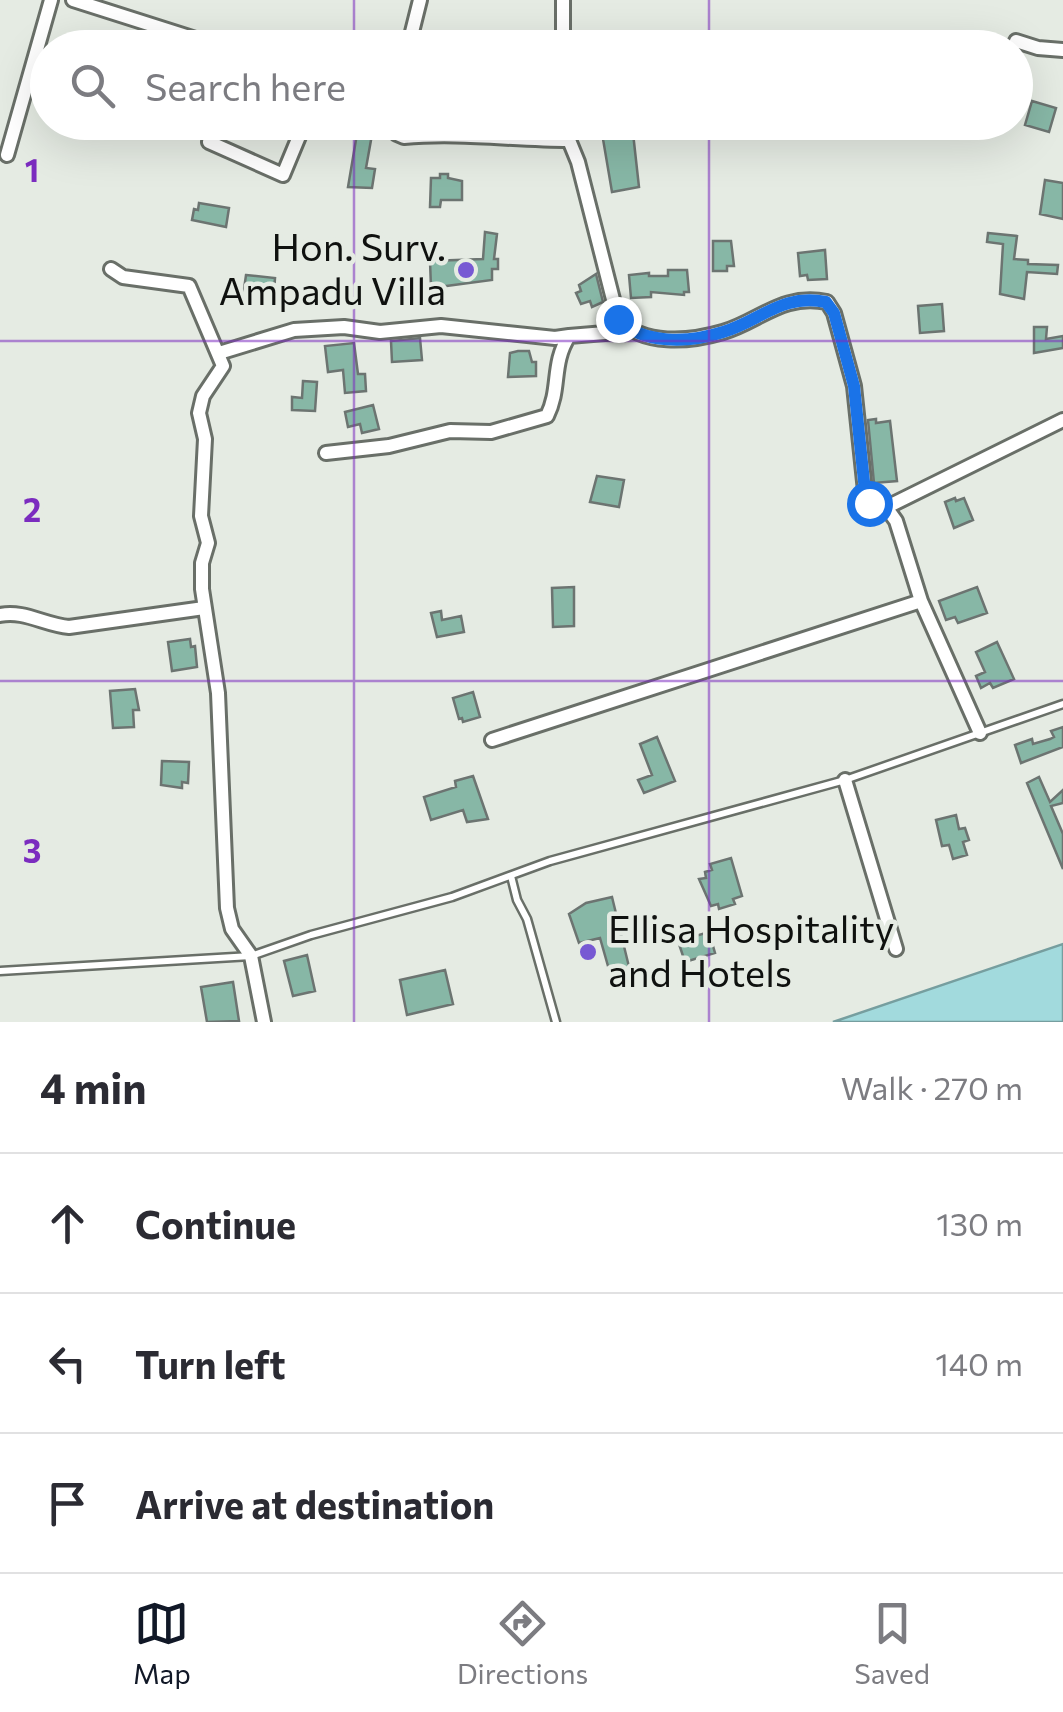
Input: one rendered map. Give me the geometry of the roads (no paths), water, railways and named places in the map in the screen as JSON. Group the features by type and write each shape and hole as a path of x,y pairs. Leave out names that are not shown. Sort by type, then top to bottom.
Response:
{"street":[{"path":"41,30 50,0"},
{"path":"74,0 168,30"},
{"path":"412,30 420,0"},
{"path":"563,0 563,30"},
{"path":"1033,46 1063,50"},
{"path":"6,154 30,70"},
{"path":"209,142 282,175 297,140"},
{"path":"524,140 569,140 618,319 629,331 644,337 692,337 724,332 775,306 813,299 826,302 834,313 854,386 869,503 896,522 920,600 980,733"},
{"path":"111,269 123,277 189,286 223,366 203,396 199,413 204,439 201,516 208,542 202,563 204,608 218,693 228,908 232,929 251,956 264,1022"},
{"path":"218,352 294,330 328,328 380,332 441,326 555,338 629,331"},
{"path":"326,454 389,446 450,432 491,432 547,416 555,401 556,362 569,336"},
{"path":"883,510 1063,420"},
{"path":"492,740 920,600"},
{"path":"0,615 13,613 69,627 204,608"},
{"path":"845,780 896,949"}],"lane":[{"path":"0,970 251,956 714,814 845,780 1063,704"},
{"path":"511,876 556,1022"}],"water":[{"path":"1063,944 1063,1022 833,1022"}],"place":[{"name":"Hon. Surv. Ampadu Villa","path":"466,270"},
{"name":"Ellisa Hospitality and Hotels","path":"588,952"}]}
